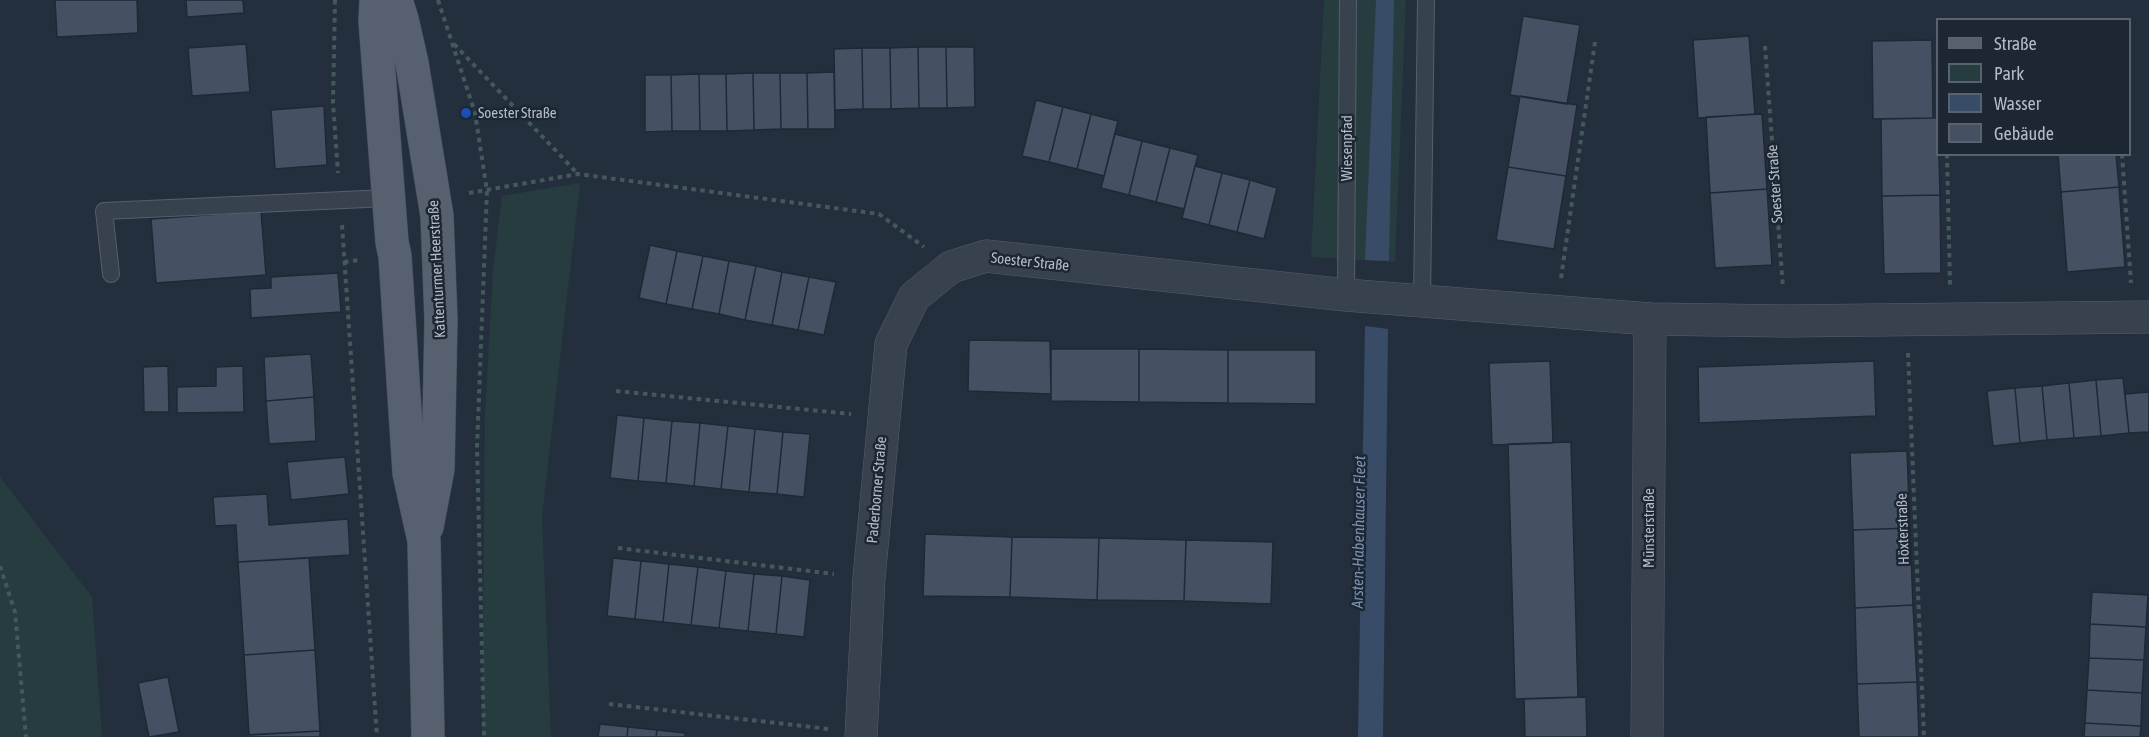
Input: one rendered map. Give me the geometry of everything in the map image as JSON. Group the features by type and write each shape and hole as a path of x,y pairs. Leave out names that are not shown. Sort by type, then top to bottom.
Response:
{"main road":[{"name":"Kattenturmer Heerstraße","path":"376,0 375,21 388,198 395,256 409,473 424,541 428,737"},
{"name":"Kattenturmer Heerstraße","path":"396,0 411,63 437,216 441,320 438,469 424,541"}],"street":[{"name":"Soester Straße","path":"951,267 986,256 1346,295 1650,320 1785,321 2141,317"},
{"name":"Paderborner Straße","path":"861,735 869,578 891,344 915,297 951,267"},
{"name":"Münsterstraße","path":"1647,737 1650,320"}],"lane":[{"name":"Wiesenpfad","path":"1346,295 1348,0"},
{"path":"1422,300 1426,0"},
{"path":"111,274 104,212 388,198"}],"path":[{"path":"335,0 333,102 377,737"},
{"path":"453,42 578,174"},
{"path":"1557,311 1596,42"},
{"name":"Soester Straße","path":"1765,46 1785,321"},
{"path":"1947,156 1950,319"},
{"path":"2122,156 2141,317"},
{"path":"487,191 578,174 879,214 951,267"},
{"name":"Höxterstraße","path":"1907,320 1924,737"},
{"path":"616,391 884,417"},
{"path":"618,548 869,578"},
{"path":"0,566 15,612 26,737"},
{"path":"609,704 861,735"}],"green space":[{"path":"1324,0 1406,0 1395,262 1311,257"},
{"path":"580,183 542,517 551,737 482,737 485,416 493,270 502,196"},
{"path":"0,477 92,597 102,737 0,737"}],"water":[{"path":"1376,0 1394,0 1389,261 1365,260"},
{"path":"1365,326 1388,329 1383,737 1358,737"}],"building":[{"path":"55,0 137,0 138,33 57,37"},
{"path":"186,0 243,0 244,13 187,17"},
{"path":"1523,16 1580,25 1567,104 1510,95"},
{"path":"1749,36 1755,114 1698,118 1693,40"},
{"path":"1932,40 1933,118 1873,119 1872,41"},
{"path":"246,44 250,92 192,96 188,48"},
{"path":"918,47 919,108 891,109 890,48"},
{"path":"918,47 946,47 947,108 919,108"},
{"path":"946,47 974,47 975,107 947,108"},
{"path":"862,48 863,109 835,110 834,49"},
{"path":"862,48 890,48 891,109 863,109"},
{"path":"834,72 835,129 808,129 807,73"},
{"path":"753,73 780,73 781,129 754,130"},
{"path":"753,73 754,130 727,131 726,74"},
{"path":"780,73 807,73 808,129 781,129"},
{"path":"699,74 700,131 672,131 671,75"},
{"path":"699,74 726,74 727,131 700,131"},
{"path":"645,75 671,75 672,131 645,132"},
{"path":"1520,96 1577,105 1566,176 1508,167"},
{"path":"1036,100 1063,107 1049,162 1022,156"},
{"path":"324,106 327,165 275,169 271,110"},
{"path":"1063,107 1091,114 1077,169 1049,162"},
{"path":"1091,114 1118,121 1104,176 1077,169"},
{"path":"1762,114 1767,189 1710,193 1706,117"},
{"path":"1936,118 1936,156 1939,156 1940,195 1882,196 1881,119"},
{"path":"1115,134 1142,141 1129,195 1101,188"},
{"path":"1142,141 1170,148 1156,202 1129,195"},
{"path":"1170,148 1198,155 1184,209 1156,202"},
{"path":"2058,156 2116,156 2119,187 2061,192"},
{"path":"1195,166 1222,173 1209,225 1182,218"},
{"path":"1508,167 1566,176 1554,249 1496,240"},
{"path":"1222,173 1250,180 1237,232 1209,225"},
{"path":"1250,180 1277,188 1264,239 1237,232"},
{"path":"2119,187 2125,267 2067,272 2061,192"},
{"path":"1767,189 1772,265 1715,268 1710,193"},
{"path":"1940,195 1941,273 1884,274 1882,196"},
{"path":"261,211 266,275 156,283 151,219"},
{"path":"650,245 677,251 666,304 639,298"},
{"path":"677,251 703,256 692,309 666,304"},
{"path":"703,256 729,261 719,314 692,309"},
{"path":"729,261 756,266 745,320 719,314"},
{"path":"756,266 782,272 772,325 745,320"},
{"path":"782,272 809,277 798,330 772,325"},
{"path":"338,273 341,312 251,318 250,289 271,288 271,277"},
{"path":"809,277 836,282 824,335 798,330"},
{"path":"969,340 1050,341 1051,394 968,391"},
{"path":"1051,349 1139,349 1139,402 1051,401"},
{"path":"1139,349 1228,350 1228,403 1139,402"},
{"path":"1228,350 1316,350 1316,404 1228,403"},
{"path":"311,354 314,397 266,401 264,357"},
{"path":"1550,361 1553,443 1492,445 1489,363"},
{"path":"1874,361 1876,416 1699,423 1698,367"},
{"path":"168,366 169,412 144,412 143,367"},
{"path":"243,366 244,412 177,413 177,387 216,386 216,367"},
{"path":"2123,378 2129,433 2101,436 2096,380"},
{"path":"2096,380 2101,436 2074,438 2069,383"},
{"path":"2069,383 2074,438 2047,440 2042,386"},
{"path":"2042,386 2047,440 2020,443 2015,388"},
{"path":"2015,388 2020,443 1993,446 1987,391"},
{"path":"2149,392 2149,432 2129,433 2125,394"},
{"path":"314,397 316,441 269,444 266,401"},
{"path":"617,415 644,418 638,481 610,478"},
{"path":"644,418 672,421 666,483 638,481"},
{"path":"672,421 700,423 694,486 666,483"},
{"path":"700,423 728,426 721,489 694,486"},
{"path":"728,426 755,429 749,492 721,489"},
{"path":"755,429 783,432 777,494 749,492"},
{"path":"783,432 810,434 804,497 777,494"},
{"path":"1571,442 1578,697 1515,699 1508,444"},
{"path":"1907,451 1910,528 1853,530 1850,453"},
{"path":"345,457 349,494 291,500 287,462"},
{"path":"267,494 269,525 348,519 350,555 238,562 236,525 215,526 213,497"},
{"path":"1910,528 1913,605 1855,608 1853,530"},
{"path":"925,534 1012,537 1010,597 923,596"},
{"path":"1012,537 1099,538 1097,600 1010,597"},
{"path":"1099,538 1186,540 1184,601 1097,600"},
{"path":"1186,540 1273,542 1271,604 1184,601"},
{"path":"309,558 315,650 244,655 238,562"},
{"path":"613,558 641,561 635,619 607,616"},
{"path":"641,561 669,564 663,622 635,619"},
{"path":"669,564 698,567 691,625 663,622"},
{"path":"698,567 726,571 719,628 691,625"},
{"path":"726,571 754,574 748,631 719,628"},
{"path":"754,574 782,576 776,634 748,631"},
{"path":"782,576 810,580 804,637 776,634"},
{"path":"2092,592 2148,595 2146,627 2090,624"},
{"path":"1913,605 1917,682 1857,684 1855,608"},
{"path":"2090,624 2146,627 2144,660 2089,658"},
{"path":"315,650 320,731 249,735 244,655"},
{"path":"2089,658 2144,660 2142,693 2087,690"},
{"path":"168,677 179,732 149,737 138,683"},
{"path":"1917,682 1919,737 1859,737 1857,684"},
{"path":"2087,690 2142,693 2141,726 2085,723"},
{"path":"1586,697 1587,737 1525,737 1524,699"},
{"path":"2085,723 2141,726 2140,737 2084,737"},
{"path":"600,724 628,727 627,737 598,737"},
{"path":"628,727 657,730 656,737 627,737"},
{"path":"657,730 685,733 685,737 656,737"},
{"path":"320,731 320,737 244,737 244,735"}],"place":[{"name":"Soester Straße","path":"466,113"}],"water label":[{"name":"Arsten-Habenhauser Fleet","path":"1359,532"}]}
